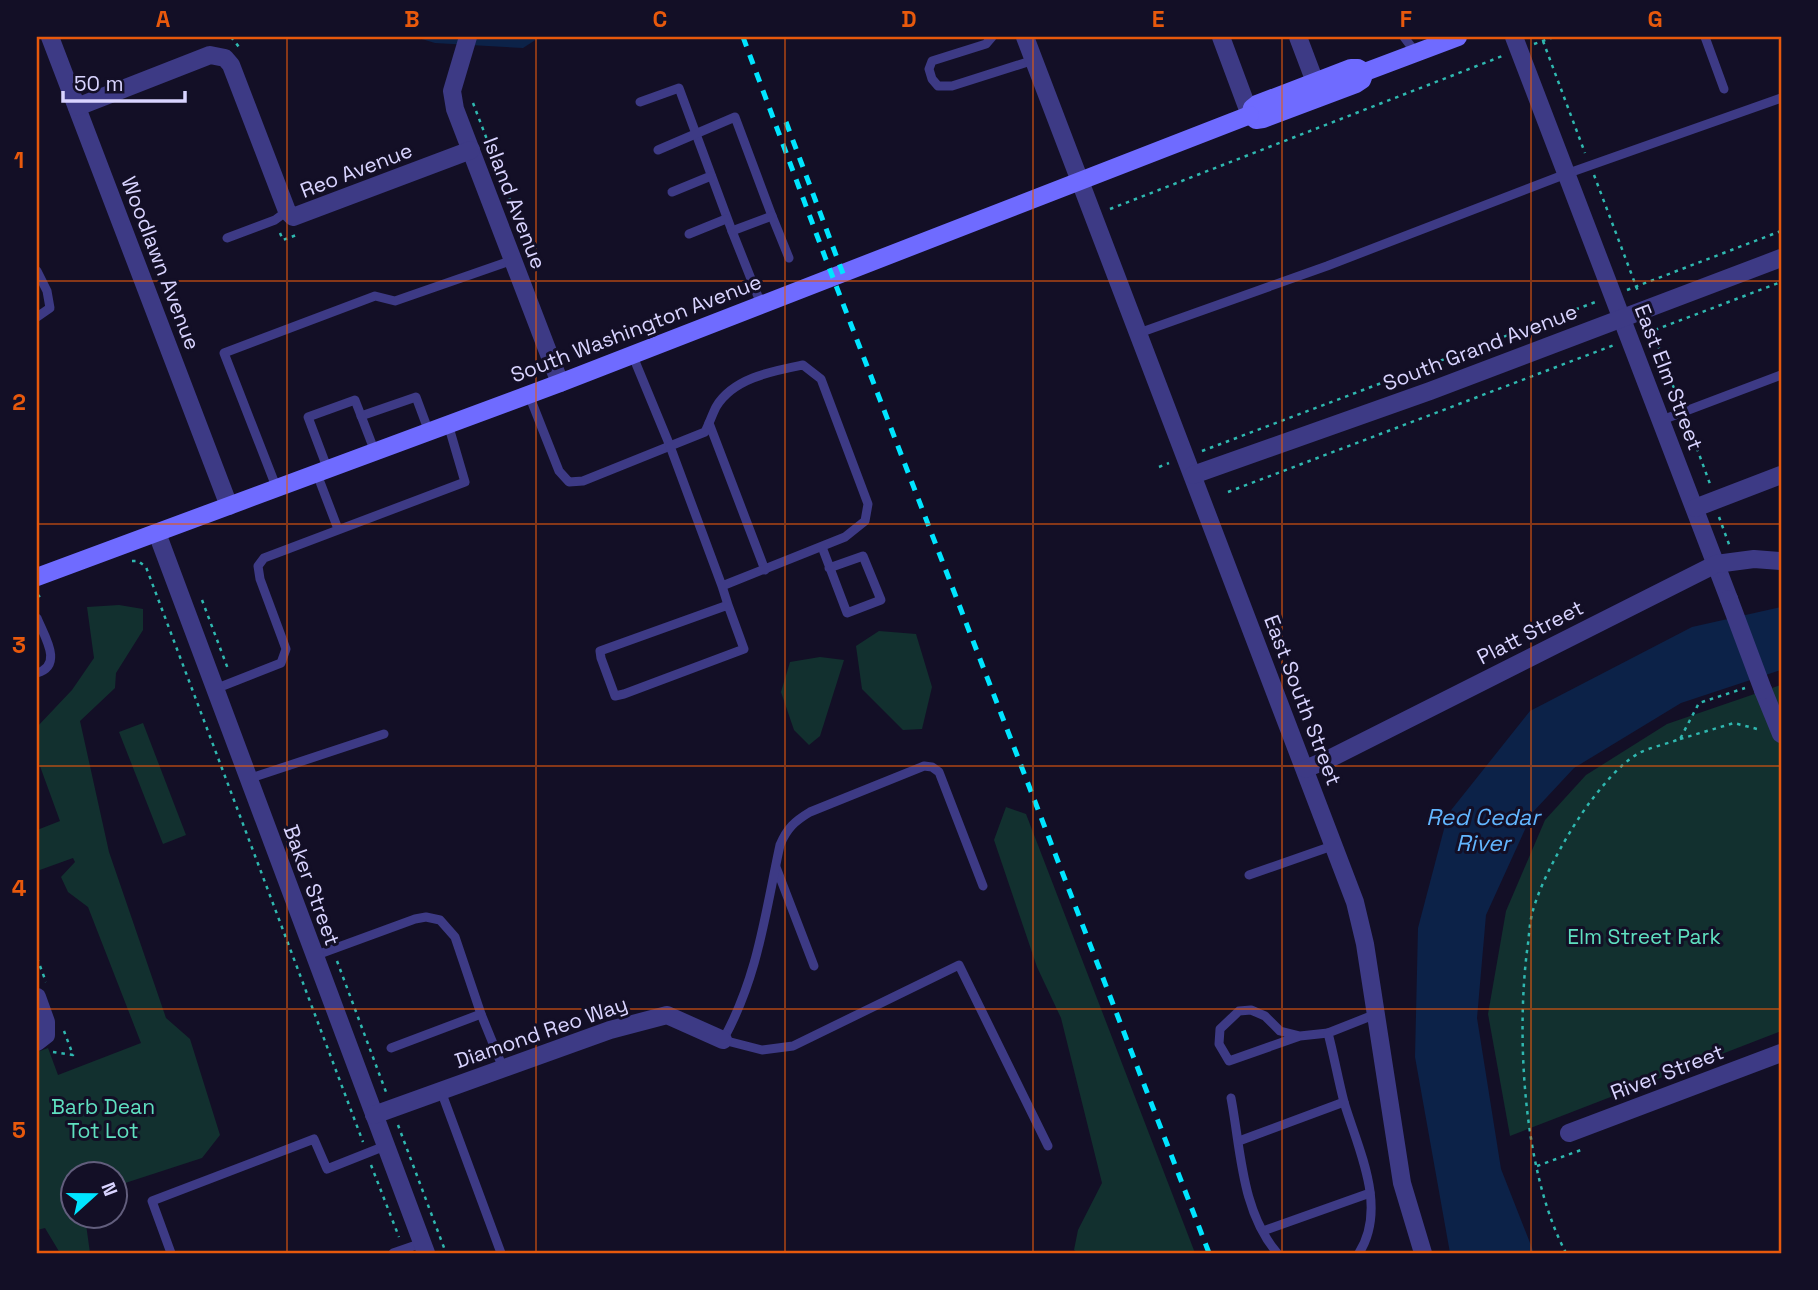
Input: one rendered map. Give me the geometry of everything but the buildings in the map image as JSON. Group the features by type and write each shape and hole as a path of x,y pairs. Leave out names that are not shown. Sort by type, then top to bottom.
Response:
{"street":[{"name":"Woodlawn Avenue","path":"50,37 229,506"},
{"name":"Island Avenue","path":"468,37 452,91 455,109 560,383"},
{"name":"East South Street","path":"1025,37 1335,845 1358,912 1402,1183 1423,1253"},
{"path":"1221,37 1250,115"},
{"path":"1298,37 1315,82"},
{"name":"South Washington Avenue","path":"1365,72 1416,53 1439,40 1458,37"},
{"name":"East Elm Street","path":"1517,43 1729,599 1755,689 1773,733"},
{"name":"Reo Avenue","path":"76,107 210,55 225,58 231,65 287,211 293,217 471,150"},
{"name":"South Washington Avenue","path":"1250,115 1257,104 1351,68 1365,72"},
{"name":"South Washington Avenue","path":"1250,115 1256,120 1272,116 1356,84 1363,80 1365,72"},
{"name":"South Washington Avenue","path":"37,577 560,383 1250,115"},
{"name":"South Grand Avenue","path":"1193,475 1430,391 1781,258"},
{"path":"1695,508 1781,475"},
{"name":"Baker Street","path":"157,533 424,1248"},
{"name":"Platt Street","path":"1305,769 1716,564 1754,559 1781,561"},
{"path":"37,997 46,1022 41,1038"},
{"name":"Diamond Reo Way","path":"374,1115 610,1030 667,1015 723,1040"},
{"name":"River Street","path":"1572,1132 1781,1053"}],"lane":[{"path":"992,37 986,44 932,61 929,69 935,83 945,87 961,84 1034,60"},
{"path":"1404,37 1416,53"},
{"path":"1705,37 1724,89"},
{"path":"640,102 679,88 726,219 761,304"},
{"path":"1139,333 1327,266 1566,174 1781,98"},
{"path":"658,150 734,117 789,258"},
{"path":"672,192 711,176"},
{"path":"227,239 275,220 287,211"},
{"path":"732,231 772,216"},
{"path":"689,234 726,219"},
{"path":"277,489 224,353 375,296 395,301 513,260"},
{"path":"37,271 47,291 50,308 37,317"},
{"path":"632,354 670,446 722,586 744,649 615,695 600,651 728,605"},
{"path":"528,395 559,471 569,482 583,481 705,432 716,406 732,388 772,372 803,365 821,379 868,504 865,521 845,537 722,586"},
{"path":"1662,420 1781,375"},
{"path":"361,416 416,397 429,432"},
{"path":"338,529 309,417 355,400 375,452"},
{"path":"709,423 765,570"},
{"path":"215,689 281,663 286,649 260,579 258,566 264,558 465,482 448,425"},
{"path":"822,547 847,613 881,600 863,556 830,568"},
{"path":"37,618 51,652 51,662 46,670 37,673"},
{"path":"248,779 384,734"},
{"path":"983,886 939,772 932,767 924,766 810,812 793,822 785,833 776,866 752,975 739,1011 723,1040 762,1050 793,1046 959,965 1048,1146"},
{"path":"1250,875 1335,845"},
{"path":"776,866 814,966"},
{"path":"314,956 415,919 440,920 455,937 503,1068"},
{"path":"1300,1036 1280,1031 1265,1016 1251,1010 1239,1011 1220,1030 1219,1044 1228,1061 1256,1054 1300,1036 1328,1033 1376,1014"},
{"path":"391,1048 481,1014"},
{"path":"1328,1033 1373,1209 1367,1240 1359,1253"},
{"path":"441,1091 501,1253"},
{"path":"1231,1098 1242,1172 1255,1218 1277,1253"},
{"path":"1239,1141 1344,1101"},
{"path":"172,1253 152,1201 314,1139 327,1169 386,1146"},
{"path":"1263,1231 1370,1193"},
{"path":"393,1253 404,1249 424,1248"}],"path":[{"path":"231,37 238,45 243,58"},
{"path":"1109,210 1517,43 1554,37"},
{"path":"1159,467 1781,232"},
{"path":"1228,492 1781,282"},
{"path":"146,567 404,1249"},
{"path":"1679,740 1699,703 1755,689"},
{"path":"1566,1253 1556,1233 1535,1166 1524,1064 1523,989 1532,913 1554,861 1580,815 1606,781 1639,754 1734,723 1773,733"},
{"path":"1535,1166 1581,1150 1572,1132"}],"green space":[{"name":"Barb Dean Tot Lot","path":"119,605 143,609 143,630 116,673 115,688 80,721 109,852 166,1018 190,1039 220,1135 202,1158 130,1181 130,1160 60,1160 60,1230 87,1230 90,1253 60,1253 45,1228 37,1230 37,1052 48,1048 58,1075 141,1043 88,907 68,892 61,877 75,862 73,858 37,871 37,830 60,821 37,758 37,727 72,690 94,658 87,607"},
{"path":"879,631 916,634 932,687 922,729 903,730 862,689 856,646"},
{"path":"820,657 844,660 820,736 809,745 794,730 781,692 790,662"},
{"name":"Elm Street Park","path":"1781,685 1781,1031 1510,1136 1488,1014 1506,911 1545,820 1586,775 1667,724"},
{"path":"143,723 186,835 163,844 119,732"},
{"path":"1006,807 1026,814 1195,1253 1078,1253 1074,1250 1078,1230 1102,1183 1061,1018 1037,967 994,840"}],"water":[{"path":"415,37 540,37 523,48 435,43"},
{"name":"Red Cedar River","path":"1781,607 1781,670 1681,703 1574,768 1533,812 1486,915 1477,1018 1501,1169 1534,1253 1450,1253 1415,1057 1418,928 1448,814 1530,711 1692,627"}],"railway":[{"path":"743,37 825,257 1209,1253"},
{"path":"786,122 845,279"}]}
